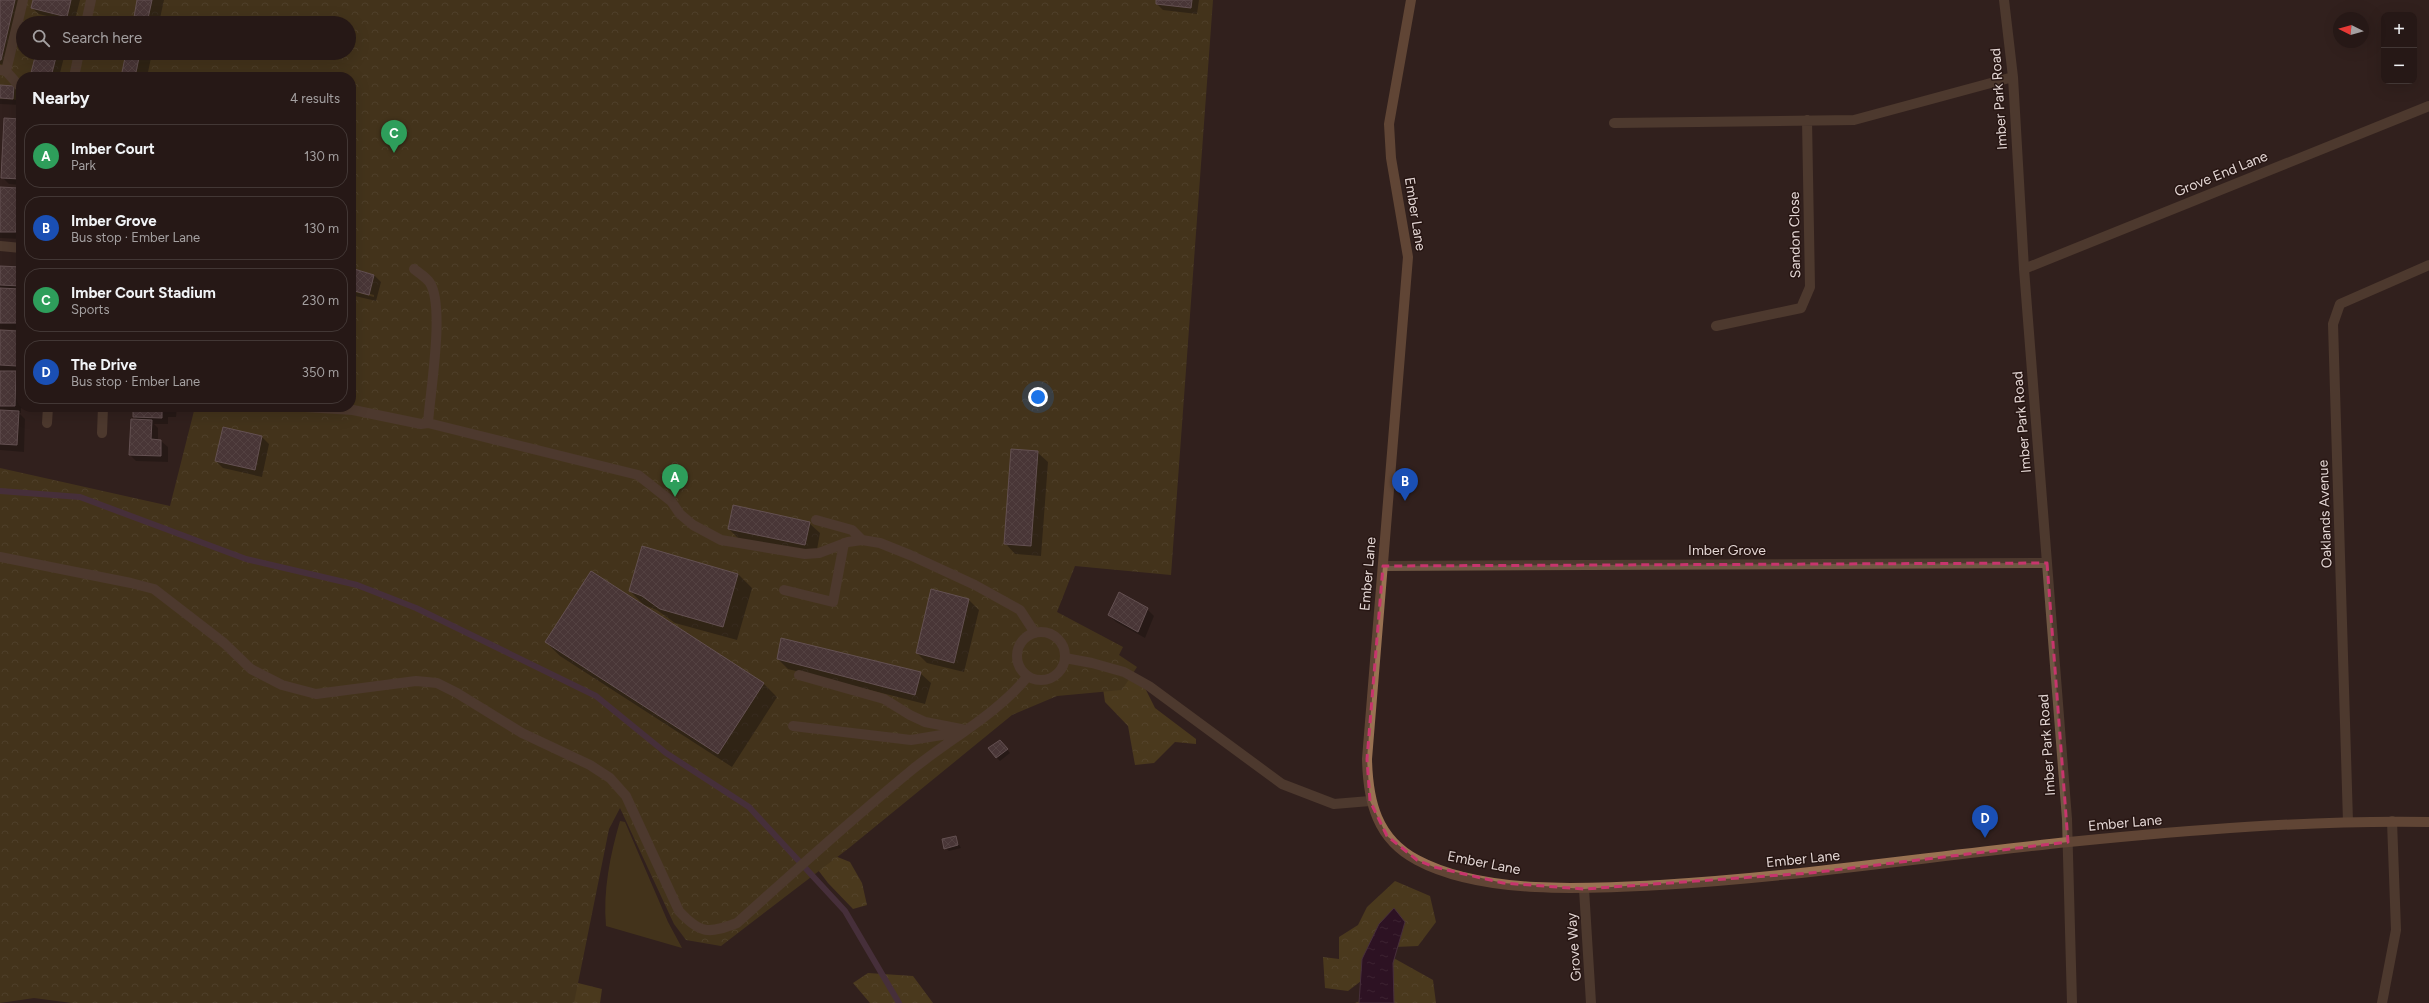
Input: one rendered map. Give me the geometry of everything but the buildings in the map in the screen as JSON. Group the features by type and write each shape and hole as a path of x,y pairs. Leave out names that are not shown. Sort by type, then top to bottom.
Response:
{"main road":[{"name":"Ember Lane","path":"1411,0 1390,124 1389,147 1408,257 1367,759 1370,801 1377,820 1387,836 1412,856 1434,867 1468,877 1503,883 1584,889 1697,883 1810,873 2068,842 2265,824 2392,821 2429,822"}],"street":[{"path":"18,16 23,0"},
{"path":"88,16 91,0"},
{"name":"Imber Park Road","path":"2004,0 2013,77 2024,269 2068,842 2072,1003"},
{"path":"16,24 3,70 16,83"},
{"path":"75,72 78,60"},
{"path":"1614,123 1854,120 2013,77"},
{"name":"Grove End Lane","path":"2024,269 2429,106"},
{"name":"Sandon Close","path":"1716,326 1801,308 1810,287 1806,120"},
{"path":"0,246 16,248"},
{"name":"Oaklands Avenue","path":"2348,822 2333,324 2340,304 2429,264"},
{"path":"414,269 430,283 435,301 436,321 428,423"},
{"path":"356,411 421,424 428,423 638,475 671,501 680,514 693,525 721,540 805,554 819,553 844,544 862,540"},
{"path":"47,423 48,412"},
{"path":"102,433 103,412"},
{"path":"816,520 852,530 862,540 910,555 974,585 1020,610 1035,633"},
{"path":"784,590 833,602 844,544"},
{"path":"0,557 154,589 224,643 251,668 282,685 316,694 416,681 437,683 457,693 522,733 590,764 610,778 626,796 679,911 692,926 704,930 717,931 737,923 913,769 997,708 1015,692 1028,676"},
{"name":"Imber Grove","path":"1383,566 2047,563"},
{"path":"1035,633 1049,634 1056,637 1064,650 1065,658 1058,673 1052,678 1036,680 1022,671 1017,655 1022,641 1035,633"},
{"path":"1065,658 1092,663 1124,672 1149,686 1282,784 1334,804 1370,801"},
{"path":"799,675 884,699 910,715 925,722 966,730"},
{"path":"793,726 911,740 938,737 966,730"},
{"path":"2382,1003 2396,930 2392,821"},
{"name":"Grove Way","path":"1584,889 1591,1003"}],"highlighted area":[{"path":"2047,563 2068,842 1810,873 1584,889 1503,883 1434,867 1417,860 1387,836 1370,801 1367,759 1383,566"}],"green space":[{"path":"0,0 1213,0 1171,575 1075,566 1057,612 1123,647 1119,655 1137,667 1122,690 1057,696 1012,715 849,848 721,946 686,940 674,924 620,808 609,829 574,1003 72,1003 34,998 0,1003 0,468 170,506 194,412 356,412 356,72 16,72 16,100 0,99"},
{"path":"1101,675 1139,676 1155,708 1196,739 1196,744 1175,742 1154,763 1135,765 1128,726 1105,702"},
{"path":"620,821 625,822 668,922 682,948 606,926 606,886 613,847"},
{"path":"825,852 850,862 862,883 867,905 853,909 828,883 815,866"},
{"path":"1395,881 1430,896 1436,922 1418,946 1395,947 1390,956 1433,980 1436,1003 1355,1003 1366,999 1374,971 1348,991 1325,988 1323,957 1339,959 1339,937 1358,925 1367,907"},
{"path":"868,973 913,976 933,1003 870,1003 853,983"},
{"path":"574,982 602,989 600,1003 561,1003"}],"water":[{"path":"1394,908 1405,922 1393,963 1394,1003 1359,1003 1362,959 1379,924"}],"waterway":[{"path":"0,491 80,497 246,559 357,585 416,608 596,696 666,753 749,807 845,911 899,1003"}],"place":[{"name":"Imber Court Stadium","path":"394,153"},
{"name":"Imber Court","path":"675,497"},
{"name":"Imber Grove","path":"1405,501"},
{"name":"The Drive","path":"1985,838"}]}
